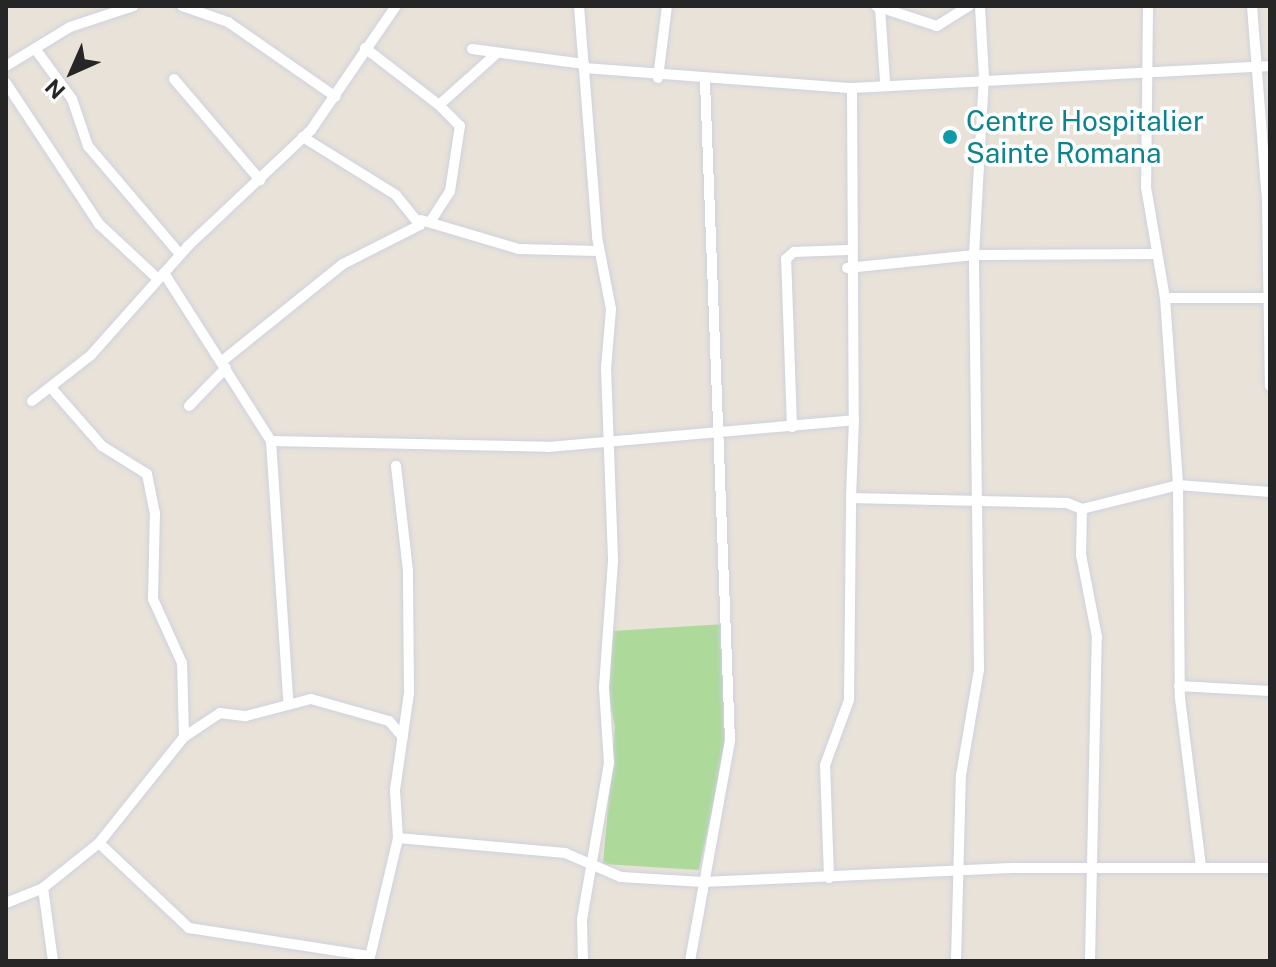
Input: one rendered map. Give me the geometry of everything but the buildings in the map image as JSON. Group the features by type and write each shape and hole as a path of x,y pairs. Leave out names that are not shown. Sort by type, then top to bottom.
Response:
{"street":[{"path":"6,66 70,27 134,6"},
{"path":"182,6 228,22 336,97"},
{"path":"32,401 53,390 180,254 303,137 336,97 384,11 396,6"},
{"path":"579,6 599,251 611,309 609,763 589,866 583,961"},
{"path":"658,78 667,6"},
{"path":"885,81 878,7 937,26 969,6"},
{"path":"956,961 962,873 961,775 979,670 974,255 984,78 980,6"},
{"path":"1148,6 1146,187 1165,298 1178,485 1179,686 1201,866"},
{"path":"1252,6 1267,201 1270,386"},
{"path":"189,406 223,365 343,264 413,232 450,191 460,126 439,105 365,48"},
{"path":"472,49 658,78 852,88 885,81 1147,72 1255,73 1270,66"},
{"path":"36,50 72,99 88,146 180,254"},
{"path":"439,105 495,55"},
{"path":"174,79 260,180"},
{"path":"690,961 730,741 721,434 705,80"},
{"path":"6,83 99,224 161,276 271,441 288,699"},
{"path":"829,878 825,765 849,700 854,420 847,268 852,88"},
{"path":"303,137 396,195 426,219 497,245 599,251"},
{"path":"792,427 786,259 794,252 848,250"},
{"path":"847,268 974,255 1157,254"},
{"path":"1165,298 1268,298"},
{"path":"53,390 102,446 147,474 155,514 153,599 182,663 184,737"},
{"path":"271,441 548,447 609,439 721,434 854,420"},
{"path":"99,843 189,928 369,959 398,838 408,571 396,466"},
{"path":"851,498 975,500 1082,509 1178,485 1270,492"},
{"path":"1082,509 1081,555 1097,637 1090,961"},
{"path":"1179,686 1270,691"},
{"path":"6,903 43,888 99,843 184,737 207,718 246,716 288,699 341,705 389,721 403,737"},
{"path":"398,838 565,853 589,866 621,877 703,882 1092,867 1270,868"},
{"path":"43,888 53,961"}],"green space":[{"path":"725,624 724,754 699,870 603,864 615,727 608,693 613,631"}],"place":[{"name":"Centre Hospitalier Sainte Romana","path":"950,137"}]}
